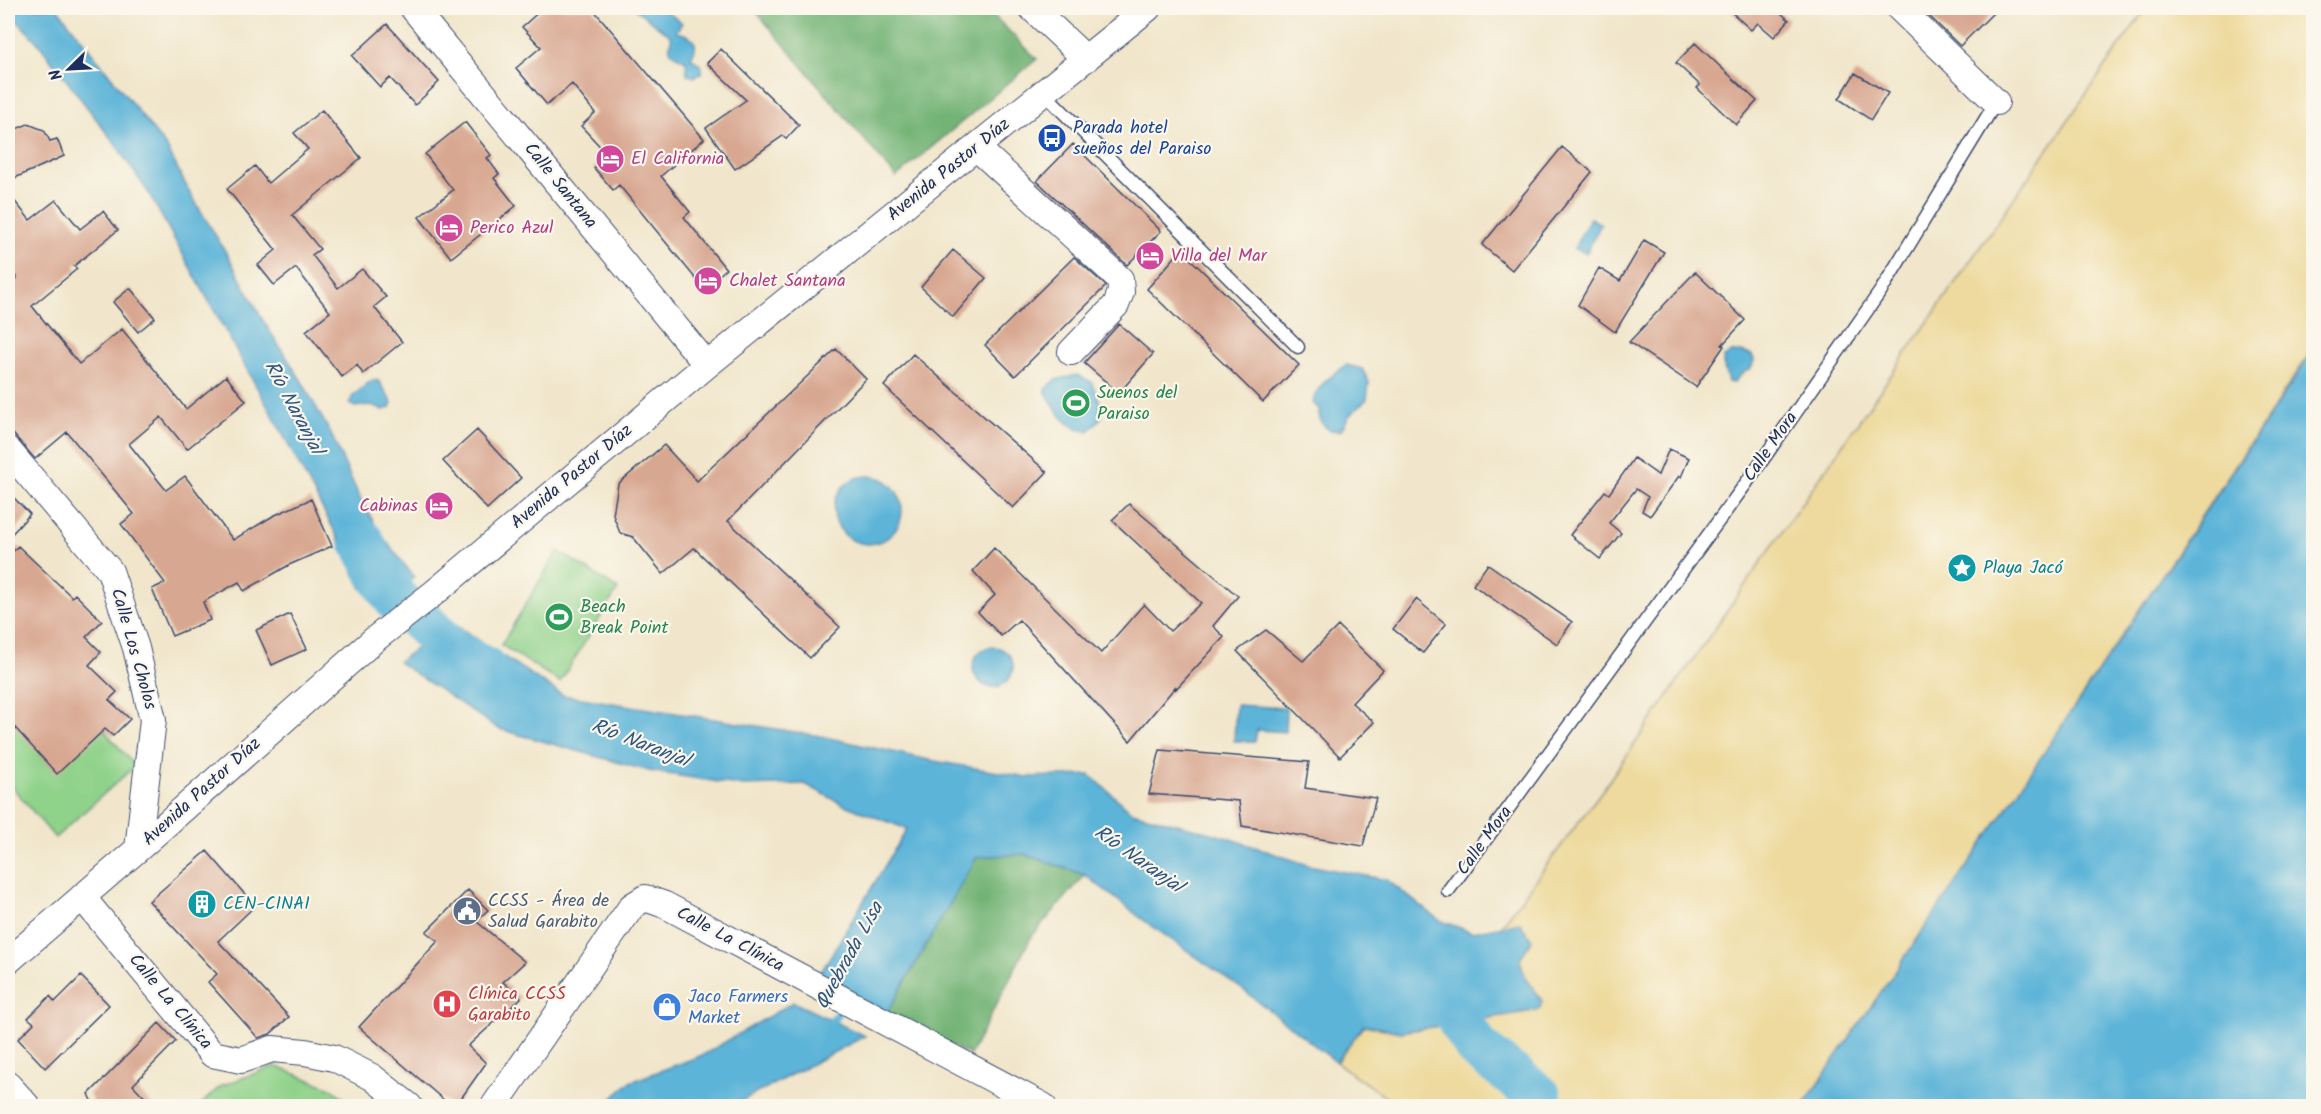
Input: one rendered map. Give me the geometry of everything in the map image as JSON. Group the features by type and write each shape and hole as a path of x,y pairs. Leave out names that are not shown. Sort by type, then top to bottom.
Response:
{"street":[{"name":"Calle Santana","path":"412,8 707,365"},
{"path":"1032,8 1086,59"},
{"name":"Avenida Pastor Díaz","path":"8,961 375,639 707,365 1148,8"},
{"name":"Calle Mora","path":"1899,8 1996,102"},
{"path":"977,148 1120,279 1121,292 1116,305 1071,352"},
{"name":"Calle Los Cholos","path":"8,450 110,571 136,648 153,720 138,849"},
{"name":"Calle La Clínica","path":"82,897 212,1054 241,1060 272,1049 305,1052 333,1058 372,1077 409,1107"},
{"name":"Calle La Clínica","path":"494,1107 632,906 638,900 645,898 655,900 1043,1107"},
{"path":"8,1085 27,1107"}],"lane":[{"path":"1044,93 1298,347"},
{"name":"Calle Mora","path":"1448,891 1740,492 1882,289 1996,102"}],"green space":[{"path":"753,8 986,8 1037,59 896,177"},
{"name":"Beach Break Point","path":"558,551 618,589 560,682 501,645"},
{"path":"8,619 135,766 55,838 8,782"},
{"path":"1024,854 1085,875 1032,936 970,1055 887,1013 977,856"},
{"path":"275,1066 331,1088 354,1106 199,1106 221,1086"}],"sand":[{"name":"Playa Jacó","path":"2146,8 2313,8 2313,348 2017,793 1803,1106 1398,1106 1336,1062 1364,1025 1401,1032 1539,1010 1542,1001 1522,971 1520,959 1500,928 1604,788"}],"water":[{"path":"8,8 57,8 167,148 191,195 331,434 359,496 380,533 414,577 381,607 362,589 336,534 274,418 148,192 113,141 38,43 8,11"},
{"path":"634,8 662,8 682,23 676,32 690,37 695,43 691,57 700,65 701,73 694,77 687,74 686,61 674,55 670,50 672,37"},
{"path":"1590,218 1601,224 1586,253 1574,248"},
{"path":"2313,351 2313,1106 1803,1106 2017,793"},
{"path":"1741,352 1752,355 1754,360 1751,369 1744,372 1733,383 1728,382 1723,363 1724,357"},
{"path":"1346,365 1362,369 1369,382 1367,399 1349,416 1341,430 1336,431 1324,426 1319,408 1313,404 1316,392"},
{"name":"Suenos del Paraiso","path":"1077,375 1092,382 1100,402 1101,418 1089,431 1081,430 1068,423 1057,411 1045,390 1055,380"},
{"path":"372,380 379,381 392,402 390,408 383,410 372,405 355,407 349,404 353,396"},
{"path":"868,476 881,479 892,486 899,497 902,510 899,523 892,534 881,541 868,544 855,541 844,534 837,523 834,510 837,497 844,486 855,479"},
{"path":"451,622 562,695 820,736 934,761 1027,777 1090,775 1132,812 1222,836 1308,865 1387,880 1439,920 1471,932 1520,923 1532,940 1520,959 1525,976 1542,1001 1539,1010 1401,1032 1364,1025 1336,1062 1242,989 1146,922 1085,875 1024,854 977,857 887,1013 818,977 907,829 844,805 805,784 744,786 649,771 499,729 398,662"},
{"path":"993,647 1007,653 1013,667 1007,681 993,687 979,681 973,667 979,653"},
{"path":"1236,705 1286,708 1285,732 1257,730 1255,742 1234,741"},
{"path":"793,1002 865,1036 732,1106 604,1106 630,1082 703,1055"}],"building":[{"path":"543,8 592,8 704,139 661,176 690,212 684,217 726,269 704,289 619,185 613,190 594,168 609,156 581,126 595,113 572,84 547,105 516,68 541,47 522,27"},
{"path":"1727,8 1775,8 1789,20 1774,37 1758,23 1751,30"},
{"path":"1929,8 1998,8 1960,46 1925,12"},
{"path":"387,24 439,82 415,105 390,78 380,87 352,56"},
{"path":"1695,43 1757,101 1736,125 1697,88 1700,85 1676,63"},
{"path":"721,49 799,125 786,139 783,136 735,169 706,128 746,100 707,63"},
{"path":"1855,73 1888,93 1871,120 1839,99"},
{"path":"322,110 361,158 292,215 320,249 312,255 338,288 362,269 386,297 374,307 402,342 363,374 357,365 342,377 306,331 330,312 296,268 274,285 258,265 276,250 227,189 255,166 268,183 308,149 294,133"},
{"path":"465,122 491,155 487,158 499,174 494,178 516,206 451,258 419,217 453,190 425,154"},
{"path":"28,124 44,130 50,141 57,139 64,156 8,181 8,151 16,129"},
{"path":"1073,144 1161,231 1127,265 1037,181"},
{"path":"1562,147 1592,172 1512,270 1482,245"},
{"path":"8,193 30,220 56,200 80,229 103,211 118,230 74,266 77,269 32,306 79,364 122,329 186,409 226,376 246,401 187,449 161,417 129,444 166,490 185,476 233,540 273,516 311,499 332,546 289,565 244,591 239,582 203,602 210,620 172,636 152,589 165,583 121,524 134,514 67,432 35,459 8,428 8,286 17,278 8,267"},
{"path":"1644,240 1664,252 1615,332 1578,305 1599,268 1620,281"},
{"path":"953,250 986,278 953,317 921,287"},
{"path":"1181,250 1299,365 1263,402 1147,289"},
{"path":"1074,257 1106,286 1015,376 985,345"},
{"path":"1695,272 1745,320 1722,345 1724,346 1696,387 1629,342"},
{"path":"130,288 155,318 138,332 113,302"},
{"path":"1119,324 1153,354 1119,393 1084,363"},
{"path":"836,349 866,379 728,521 840,627 810,658 694,548 663,574 633,537 620,533 613,515 618,484 664,445 697,481"},
{"path":"913,354 1047,472 1013,508 884,386"},
{"path":"477,430 521,478 487,509 443,461"},
{"path":"1669,449 1689,458 1681,477 1679,476 1650,516 1642,511 1648,497 1636,489 1609,523 1621,533 1600,559 1570,535 1605,491 1609,494 1634,458 1658,475"},
{"path":"8,492 30,514 8,538"},
{"path":"1129,504 1238,596 1213,626 1224,637 1175,690 1176,686 1130,741 1019,620 1001,636 978,612 995,595 973,571 994,548 1101,653 1144,604 1170,631 1201,603 1112,520"},
{"path":"18,546 72,597 75,594 102,621 86,637 101,652 89,665 117,692 109,700 130,719 113,736 105,729 57,774 8,720 8,557"},
{"path":"1488,564 1572,622 1557,644 1473,585"},
{"path":"1416,599 1446,624 1423,653 1393,629"},
{"path":"290,614 307,649 272,665 256,630"},
{"path":"1338,626 1383,670 1352,703 1374,722 1340,757 1237,651 1266,630 1303,661"},
{"path":"1160,750 1309,762 1305,788 1376,798 1363,846 1242,826 1239,801 1149,794"},
{"name":"CEN-CINAI","path":"207,851 255,906 218,941 289,1017 270,1034 258,1038 208,982 217,974 149,901"},
{"name":"Clínica CCSS Garabito","path":"468,890 488,910 476,921 525,962 503,982 521,998 468,1046 486,1063 455,1107 452,1107 359,1027 438,941 426,932"},
{"path":"81,976 109,1005 45,1068 18,1039 34,1023 28,1018 50,996 55,1002"},
{"path":"159,1023 176,1041 133,1085 154,1107 95,1107 89,1094"}],"waterway":[{"name":"Río Naranjal","path":"362,542 380,576 398,602 412,611 449,649 485,669"},
{"name":"Río Naranjal","path":"1428,972 1478,1049 1539,1096 1540,1106"},
{"name":"Quebrada Lisa","path":"829,1027 843,1004"}],"place":[{"name":"Parada hotel sueños del Paraiso","path":"1052,138"},
{"name":"El California","path":"610,159"},
{"name":"Perico Azul","path":"449,228"},
{"name":"Villa del Mar","path":"1150,256"},
{"name":"Chalet Santana","path":"708,281"},
{"name":"Suenos del Paraiso","path":"1076,403"},
{"name":"Cabinas","path":"439,506"},
{"name":"Playa Jacó","path":"1962,568"},
{"name":"Beach Break Point","path":"559,617"},
{"name":"CEN-CINAI","path":"202,904"},
{"name":"CCSS - Área de Salud Garabito","path":"467,911"},
{"name":"Clínica CCSS Garabito","path":"447,1004"},
{"name":"Jaco Farmers Market","path":"667,1007"}]}
